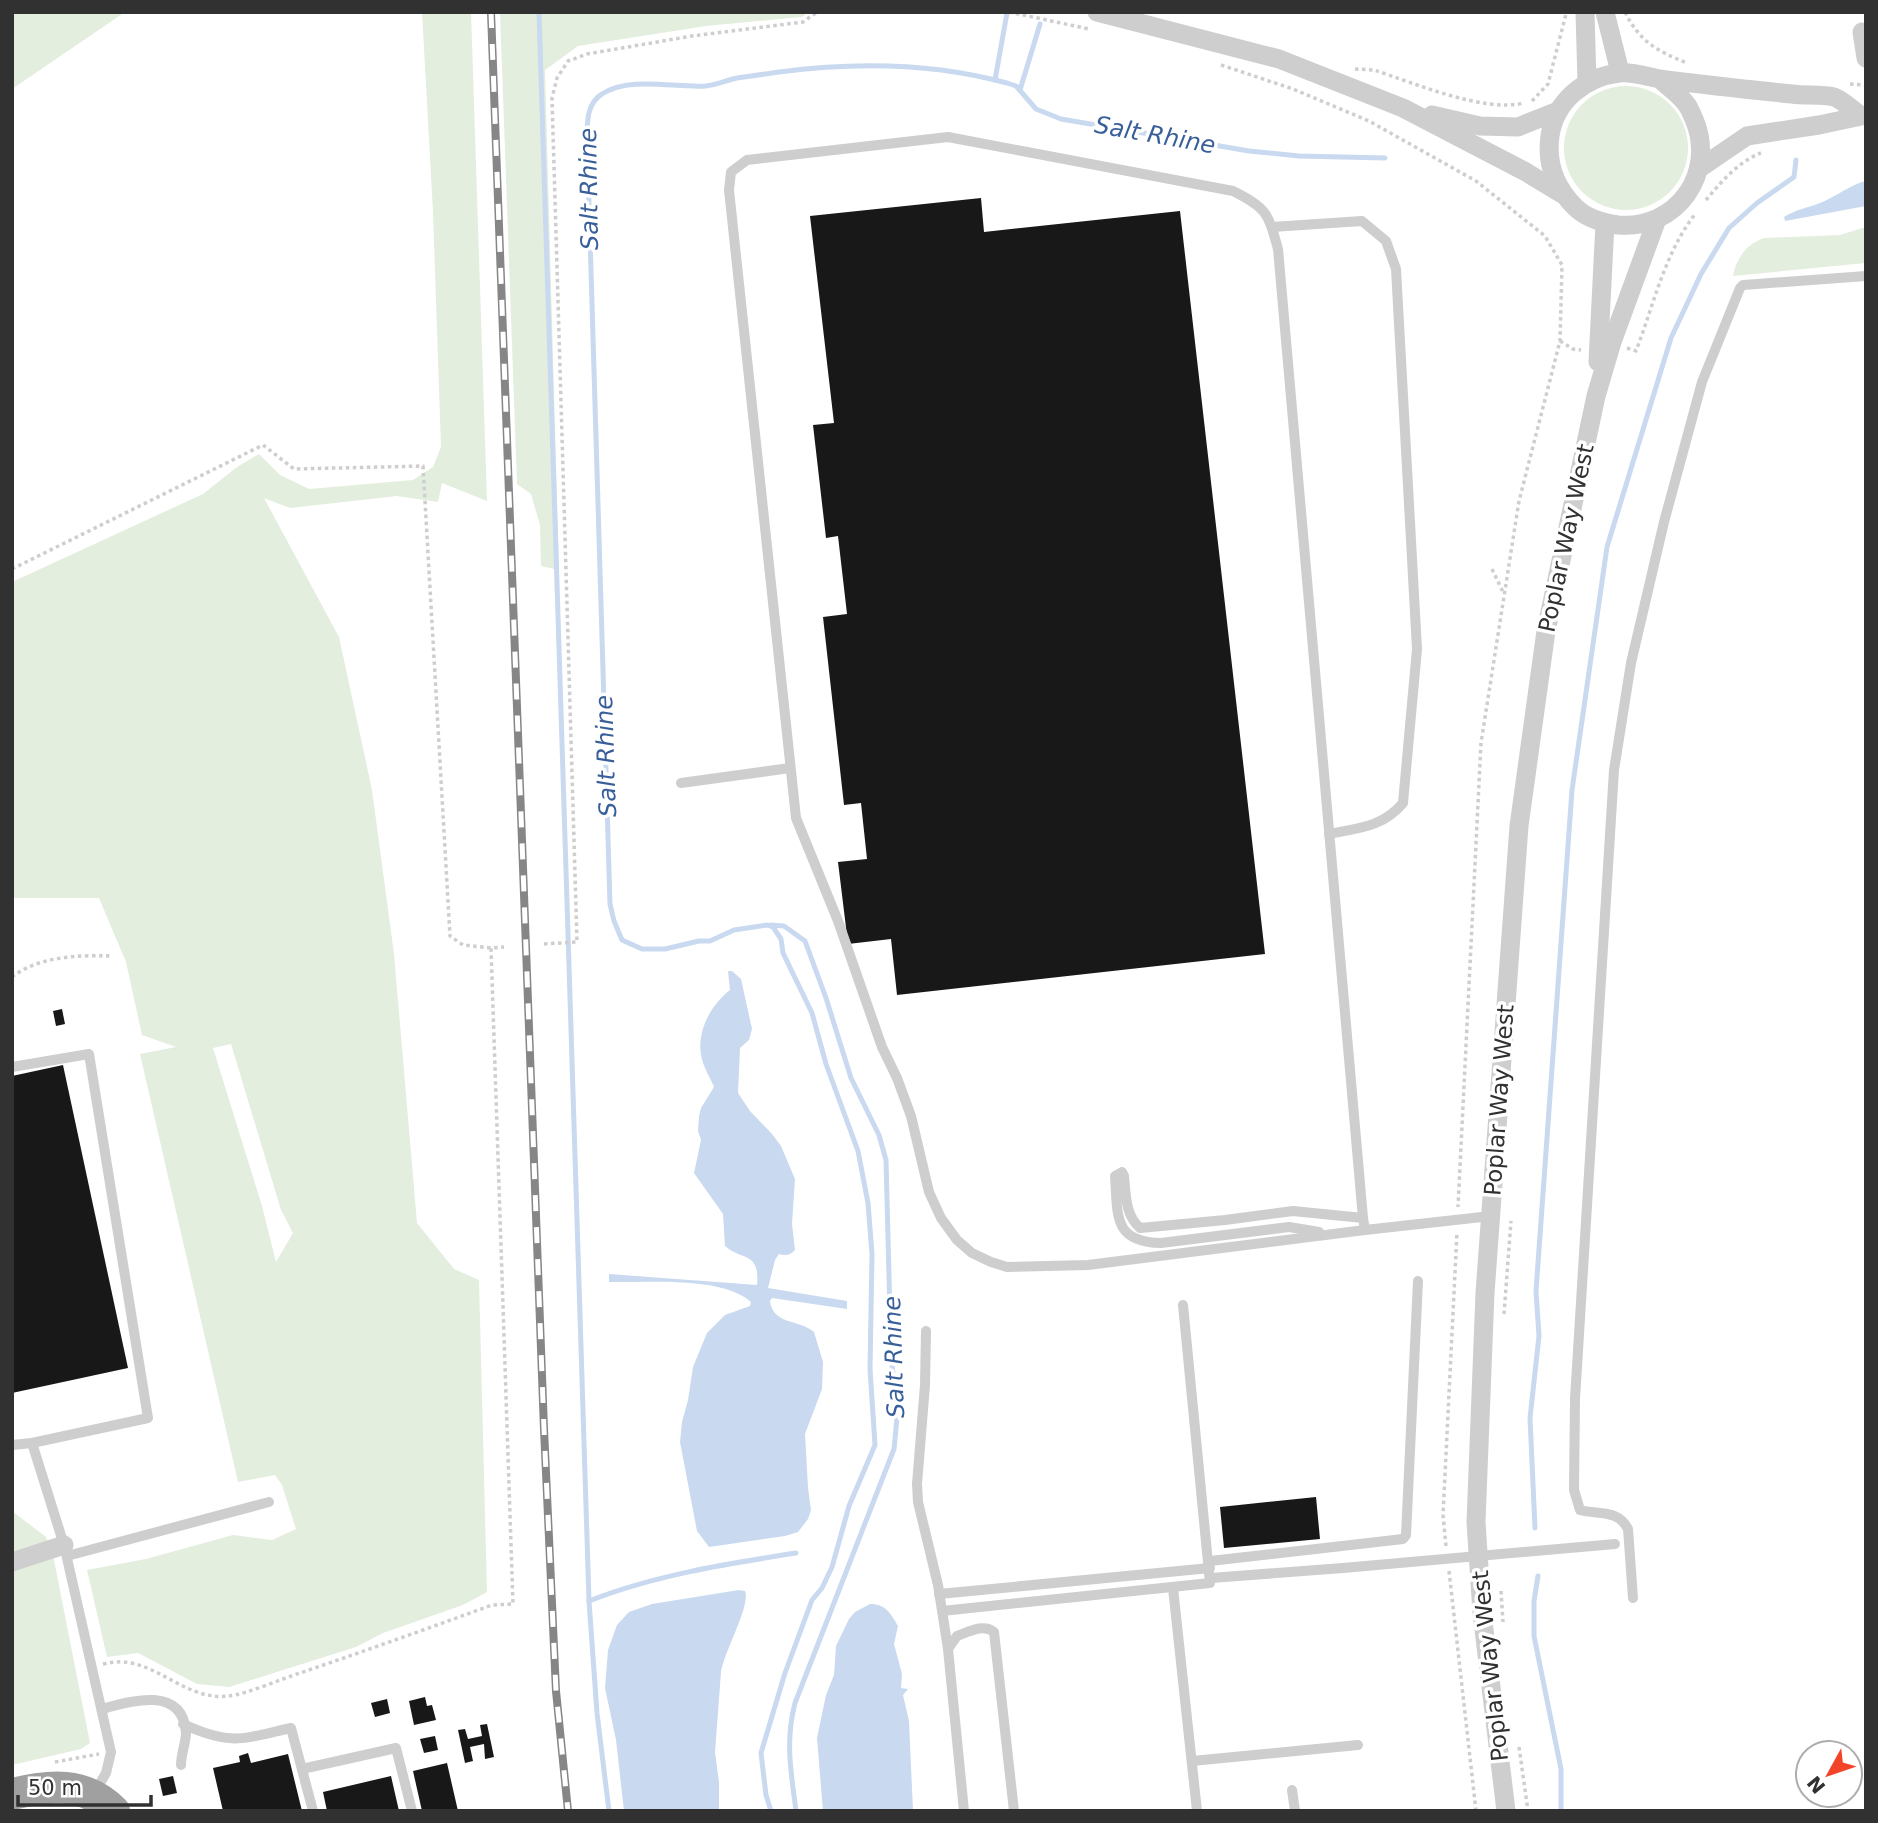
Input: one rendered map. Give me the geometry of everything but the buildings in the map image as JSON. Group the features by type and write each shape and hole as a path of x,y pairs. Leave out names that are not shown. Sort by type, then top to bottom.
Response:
{"highway":[{"path":"12,1794 58,1786 74,1788 104,1803"}],"street":[{"path":"1585,12 1587,82"},
{"path":"1605,12 1620,72"},
{"path":"1098,22 1279,59 1403,108 1526,172 1563,194 1581,212 1605,223 1631,226 1657,219 1672,210 1690,191 1700,168 1701,136 1688,105 1660,79"},
{"path":"1864,41 1866,58"},
{"path":"1563,194 1551,170 1548,152 1552,126 1558,111 1575,91 1587,82 1620,72 1660,79 1836,97 1863,115"},
{"path":"1403,108 1493,127 1518,127 1558,111"},
{"path":"1700,168 1748,136 1863,115"},
{"name":"Poplar Way West","path":"1605,348 1657,219"},
{"name":"Poplar Way West","path":"1506,1811 1482,1613 1476,1522 1478,1437 1491,1216 1519,825 1546,631 1605,348 1605,223"},
{"path":"12,1562 65,1551"}],"lane":[{"path":"1365,1230 1278,249 1270,218 1256,203 1233,191 948,137 747,160 732,172 729,190 796,818 838,921 882,1047 911,1116 929,1192 941,1218 964,1246 990,1262 1007,1267 1088,1265 1491,1216"},
{"path":"1272,227 1362,221 1386,241 1396,270 1417,649 1403,803 1392,815 1373,825 1329,834"},
{"path":"1633,1598 1626,1524 1615,1515 1580,1510 1574,1490 1575,1399 1584,1235 1614,769 1631,663 1652,568 1702,382 1740,288 1743,285 1866,276"},
{"path":"681,783 790,768"},
{"path":"12,1067 89,1054 148,1418 12,1445"},
{"path":"1327,1234 1289,1227 1161,1243 1142,1242 1122,1230 1118,1218 1115,1176 1122,1172 1124,1176 1131,1220 1140,1228 1293,1211 1363,1218"},
{"path":"939,1594 1210,1569 1403,1539 1406,1535 1418,1281"},
{"path":"942,1611 1210,1583 1183,1305"},
{"path":"926,1331 917,1493 948,1649 964,1811"},
{"path":"32,1443 65,1551 111,1752 104,1803"},
{"path":"65,1551 269,1502"},
{"path":"1210,1569 1343,1568 1629,1543"},
{"path":"1173,1588 1198,1811"},
{"path":"948,1649 957,1636 983,1628 990,1628 994,1632 1014,1811"},
{"path":"102,1709 134,1700 163,1700 179,1712 186,1734 181,1765"},
{"path":"183,1724 207,1735 238,1740 291,1728 313,1811"},
{"path":"1192,1761 1358,1745"},
{"path":"302,1769 396,1748 412,1811"},
{"path":"1292,1790 1295,1811"}],"path":[{"path":"544,944 576,942 552,98 557,78 568,61 587,54 692,36 803,22 817,12"},
{"path":"1009,12 1098,22"},
{"path":"1625,12 1635,32 1660,53 1691,65"},
{"path":"1352,68 1374,70 1487,104 1511,106 1531,101 1548,84 1565,14 1572,13"},
{"path":"1216,63 1293,89 1370,121 1476,181 1545,236 1562,265 1560,341 1519,500 1481,743 1443,1515 1447,1555"},
{"path":"1706,201 1727,175 1765,152"},
{"path":"1560,341 1573,349 1636,351 1665,266 1683,231 1698,211"},
{"path":"12,569 262,445 294,469 423,466 450,936 463,945 504,947"},
{"path":"1492,569 1504,594"},
{"path":"92,1667 128,1660 199,1694 229,1696 369,1650 492,1605 513,1604 491,948"},
{"path":"12,976 25,967 78,955 111,956"},
{"path":"1504,1322 1511,1217"},
{"path":"1448,1569 1476,1811"},
{"path":"1500,1584 1504,1634"},
{"path":"1518,1742 1528,1811"},
{"path":"48,1764 83,1755 111,1752"}],"green space":[{"path":"12,12 125,12 12,89"},
{"path":"422,12 471,12 487,501 442,483 438,502 397,496 290,508 264,498 339,637 372,790 394,954 417,1223 454,1269 479,1280 487,1592 463,1605 383,1633 356,1647 229,1687 197,1684 138,1653 107,1657 87,1570 146,1559 233,1535 272,1540 296,1529 282,1485 275,1475 238,1482 140,1054 176,1047 142,1035 126,962 99,898 12,898 12,582 203,494 237,467 259,454 280,475 309,489 413,480 433,467 441,447 433,212","holes":["231,1044 281,1210 293,1233 276,1262 262,1206 213,1048"]},
{"path":"500,12 808,12 802,17 706,26 578,46 545,70 559,570 541,566 540,525 531,494 517,484"},
{"path":"1626,86 1650,90 1670,104 1684,124 1688,148 1684,172 1670,192 1650,206 1626,210 1602,206 1582,192 1568,172 1564,148 1568,124 1582,104 1602,90"},
{"path":"1866,227 1866,263 1733,276 1743,252 1764,238 1840,235"},
{"path":"12,1511 46,1537 53,1555 90,1743 81,1749 12,1765"}],"water":[{"path":"1866,181 1866,206 1785,221 1784,217 1789,214"},
{"path":"728,971 741,979 752,1029 749,1040 740,1048 738,1093 781,1146 795,1179 792,1224 795,1250 788,1255 779,1254 768,1288 847,1301 847,1309 772,1298 770,1301 772,1309 781,1318 814,1332 823,1362 822,1389 805,1434 811,1510 808,1519 798,1532 785,1536 709,1547 697,1531 680,1442 682,1422 693,1367 707,1333 725,1315 750,1306 751,1302 722,1288 683,1283 609,1282 609,1274 757,1285 753,1262 725,1246 723,1214 694,1173 701,1140 698,1131 699,1116 714,1087 702,1059 701,1036 711,1011 730,990"},
{"path":"745,1591 746,1598 721,1672 715,1752 719,1811 624,1811 616,1740 605,1688 608,1650 617,1625 629,1612 652,1604"},
{"path":"870,1604 884,1608 898,1626 894,1644 902,1674 901,1688 908,1689 903,1695 909,1721 913,1811 823,1811 817,1738 826,1695 834,1675 836,1646 849,1619 855,1612"}],"waterway":[{"path":"539,12 589,1601 597,1713 609,1811"},
{"path":"995,80 1007,13"},
{"path":"1020,90 1040,24"},
{"name":"Salt Rhine","path":"771,1811 766,1795 761,1753 785,1673 812,1600 822,1588 832,1567 849,1506 875,1445 870,1369 872,1254 868,1203 858,1151 826,1064 812,1013 783,953 781,939 773,927 767,925 734,930 710,941 665,949 642,949 622,940 614,921 610,904 587,137 593,102 602,94 626,85 706,86 737,78 836,67 923,68 979,76 1016,86 1036,109 1061,119 1249,151 1299,156 1385,158"},
{"path":"1535,1528 1530,1418 1539,1336 1536,1291 1572,790 1607,547 1671,338 1701,274 1729,228 1757,203 1794,177 1796,160"},
{"name":"Salt Rhine","path":"771,925 784,926 805,941 851,1078 879,1135 886,1160 891,1353 897,1418 894,1449 795,1703 790,1744 796,1811"},
{"path":"589,1601 665,1577 796,1553"},
{"path":"1538,1576 1534,1601 1534,1636 1561,1769 1561,1811"}],"railway":[{"path":"491,12 544,1429 556,1691 568,1811"}]}
